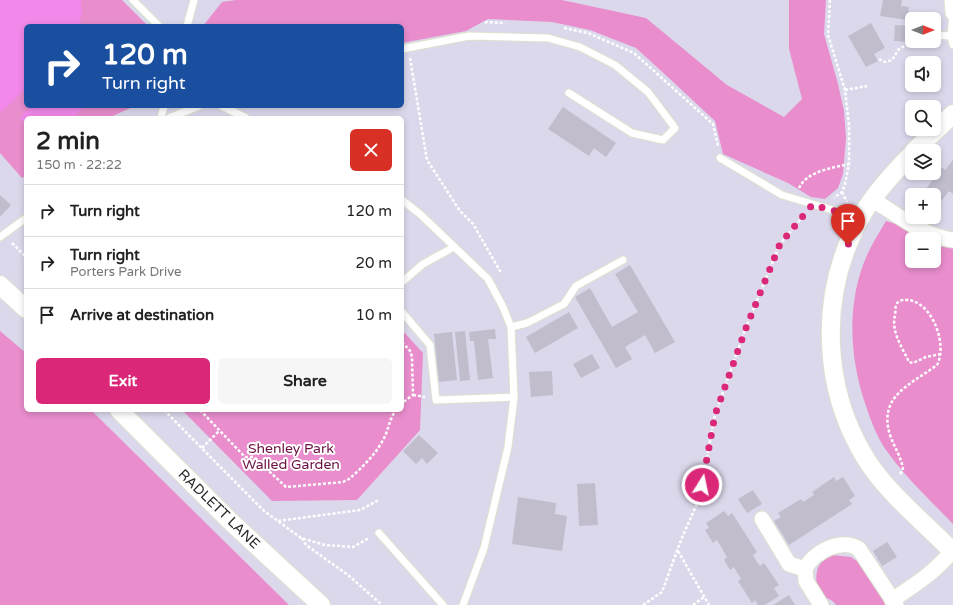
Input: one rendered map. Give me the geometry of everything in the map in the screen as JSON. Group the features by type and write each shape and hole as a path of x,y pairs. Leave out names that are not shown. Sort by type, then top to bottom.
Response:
{"street":[{"path":"952,0 953,13"},
{"path":"921,144 953,114"},
{"path":"821,605 806,580 805,569 812,560 833,545 840,543 854,545 859,549 894,602 932,573 953,552 881,480 866,459 850,429 841,404 833,374 830,323 834,294 840,269 858,222 872,200 892,174 905,161"},
{"path":"872,200 909,223 938,238 953,240"},
{"path":"0,285 24,307"},
{"name":"RADLETT LANE","path":"121,412 231,522 321,605"},
{"path":"762,519 790,564 805,569"}],"lane":[{"path":"133,0 157,24"},
{"path":"188,24 194,0"},
{"path":"953,13 951,36 953,45"},
{"path":"941,35 951,36"},
{"path":"405,49 469,36 548,38 580,47 616,65 648,92 675,128 663,140 632,133 569,93"},
{"path":"174,116 194,108"},
{"path":"226,108 242,116"},
{"path":"720,158 782,195 839,212 858,222"},
{"path":"404,202 420,214 488,279 503,307 511,327 514,397 508,447 484,548 463,605"},
{"path":"2,236 24,220"},
{"path":"404,280 423,264 454,247"},
{"path":"511,327 527,324 564,304 576,286 623,260"},
{"path":"404,314 430,345 436,400 514,397"},
{"path":"379,533 443,605"}],"path":[{"path":"643,605 662,592 677,551 699,499 715,415 746,328 780,244 812,205 828,202 842,192 845,184 849,164 849,125 845,90 828,36 830,0"},
{"path":"879,59 885,62 892,60 899,49 905,46"},
{"path":"405,49 427,160 460,211 473,224 500,271 488,279"},
{"path":"845,90 867,86"},
{"path":"794,199 801,183 813,174 849,164"},
{"path":"2,236 24,255"},
{"path":"900,474 903,470 902,464 887,422 887,411 895,396 937,365 941,358 941,354 937,330 929,313 919,303 911,299 899,301 894,309 893,326 909,362 913,363 926,357 941,354"},
{"path":"404,344 411,352 414,395 404,401"},
{"path":"166,412 264,511 301,538 306,545 348,575 382,605"},
{"path":"202,412 245,457 254,457 286,487 343,482 354,474 380,446 395,412"},
{"path":"202,448 219,431"},
{"path":"278,521 360,510 378,500"},
{"path":"301,538 325,545 354,547 379,533"},
{"path":"677,551 709,605"},
{"path":"693,605 704,597"}],"green space":[{"path":"0,0 122,0 146,24 24,24 24,108 130,108 112,116 24,116 24,176 22,178 0,153"},
{"path":"236,0 562,0 646,18 727,85 784,117 802,99 789,49 789,0 826,0 824,34 844,111 846,138 843,174 838,188 825,199 811,197 788,183 723,154 715,121 636,48 590,30 552,22 488,19 466,31 404,43 404,24 205,24 222,2"},
{"path":"886,221 896,224 909,232 905,232 905,268 941,268 941,246 953,248 953,524 909,479 893,460 874,429 860,388 853,349 853,309 861,271 874,241"},
{"path":"0,331 24,351 24,412 93,412 289,605 0,605"},
{"name":"Shenley Park Walled Garden","path":"404,332 423,353 420,430 357,500 272,501 184,412 404,412"},
{"path":"831,555 851,557 860,563 889,605 836,605 823,596 818,590 816,575 821,563"}],"shaded area":[{"path":"0,0 81,0 82,11 79,24 24,24 24,90 0,112"},
{"path":"29,108 83,108 75,116 24,116 24,122 20,118"}],"building":[{"path":"883,0 902,0 901,6 909,7 908,12 905,12 905,20 880,16"},
{"path":"871,23 885,48 874,54 878,61 866,67 848,36"},
{"path":"895,25 905,26 905,42 894,41"},
{"path":"563,107 616,143 606,157 594,148 589,156 548,129"},
{"path":"953,160 953,194 949,191 941,201 941,188 927,188 932,180 941,180 941,168 942,167 945,170"},
{"path":"0,195 11,205 0,217"},
{"path":"630,265 675,342 655,353 645,335 625,347 632,359 616,368 575,297 590,288 612,327 638,312 615,274"},
{"path":"569,312 578,328 535,353 526,337"},
{"path":"495,329 496,339 488,339 493,378 478,380 474,341 470,341 469,332"},
{"path":"465,331 470,380 460,381 455,332"},
{"path":"452,332 457,380 439,382 434,334"},
{"path":"592,354 600,368 581,378 573,364"},
{"path":"552,371 553,395 531,397 529,372"},
{"path":"419,435 438,453 427,464 422,458 416,464 403,451"},
{"path":"834,477 836,481 843,477 855,496 849,500 852,504 789,545 774,521 781,517 778,513 801,499 803,502 814,495 812,492"},
{"path":"595,483 598,525 579,526 577,484"},
{"path":"753,490 762,504 747,513 738,499"},
{"path":"518,497 556,503 555,514 567,516 562,551 512,544"},
{"path":"724,511 728,516 732,513 757,552 753,555 757,562 760,566 764,563 779,585 774,588 779,596 765,605 758,605 755,600 752,603 738,581 741,579 734,567 730,570 724,560 727,557 717,540 713,543 705,530 709,528 706,523"},
{"path":"887,542 897,557 882,566 873,551"},
{"path":"789,595 795,605 773,605"}],"route":[{"path":"702,485 715,415 746,328 780,244 812,205 839,212 858,222 848,245"}]}
